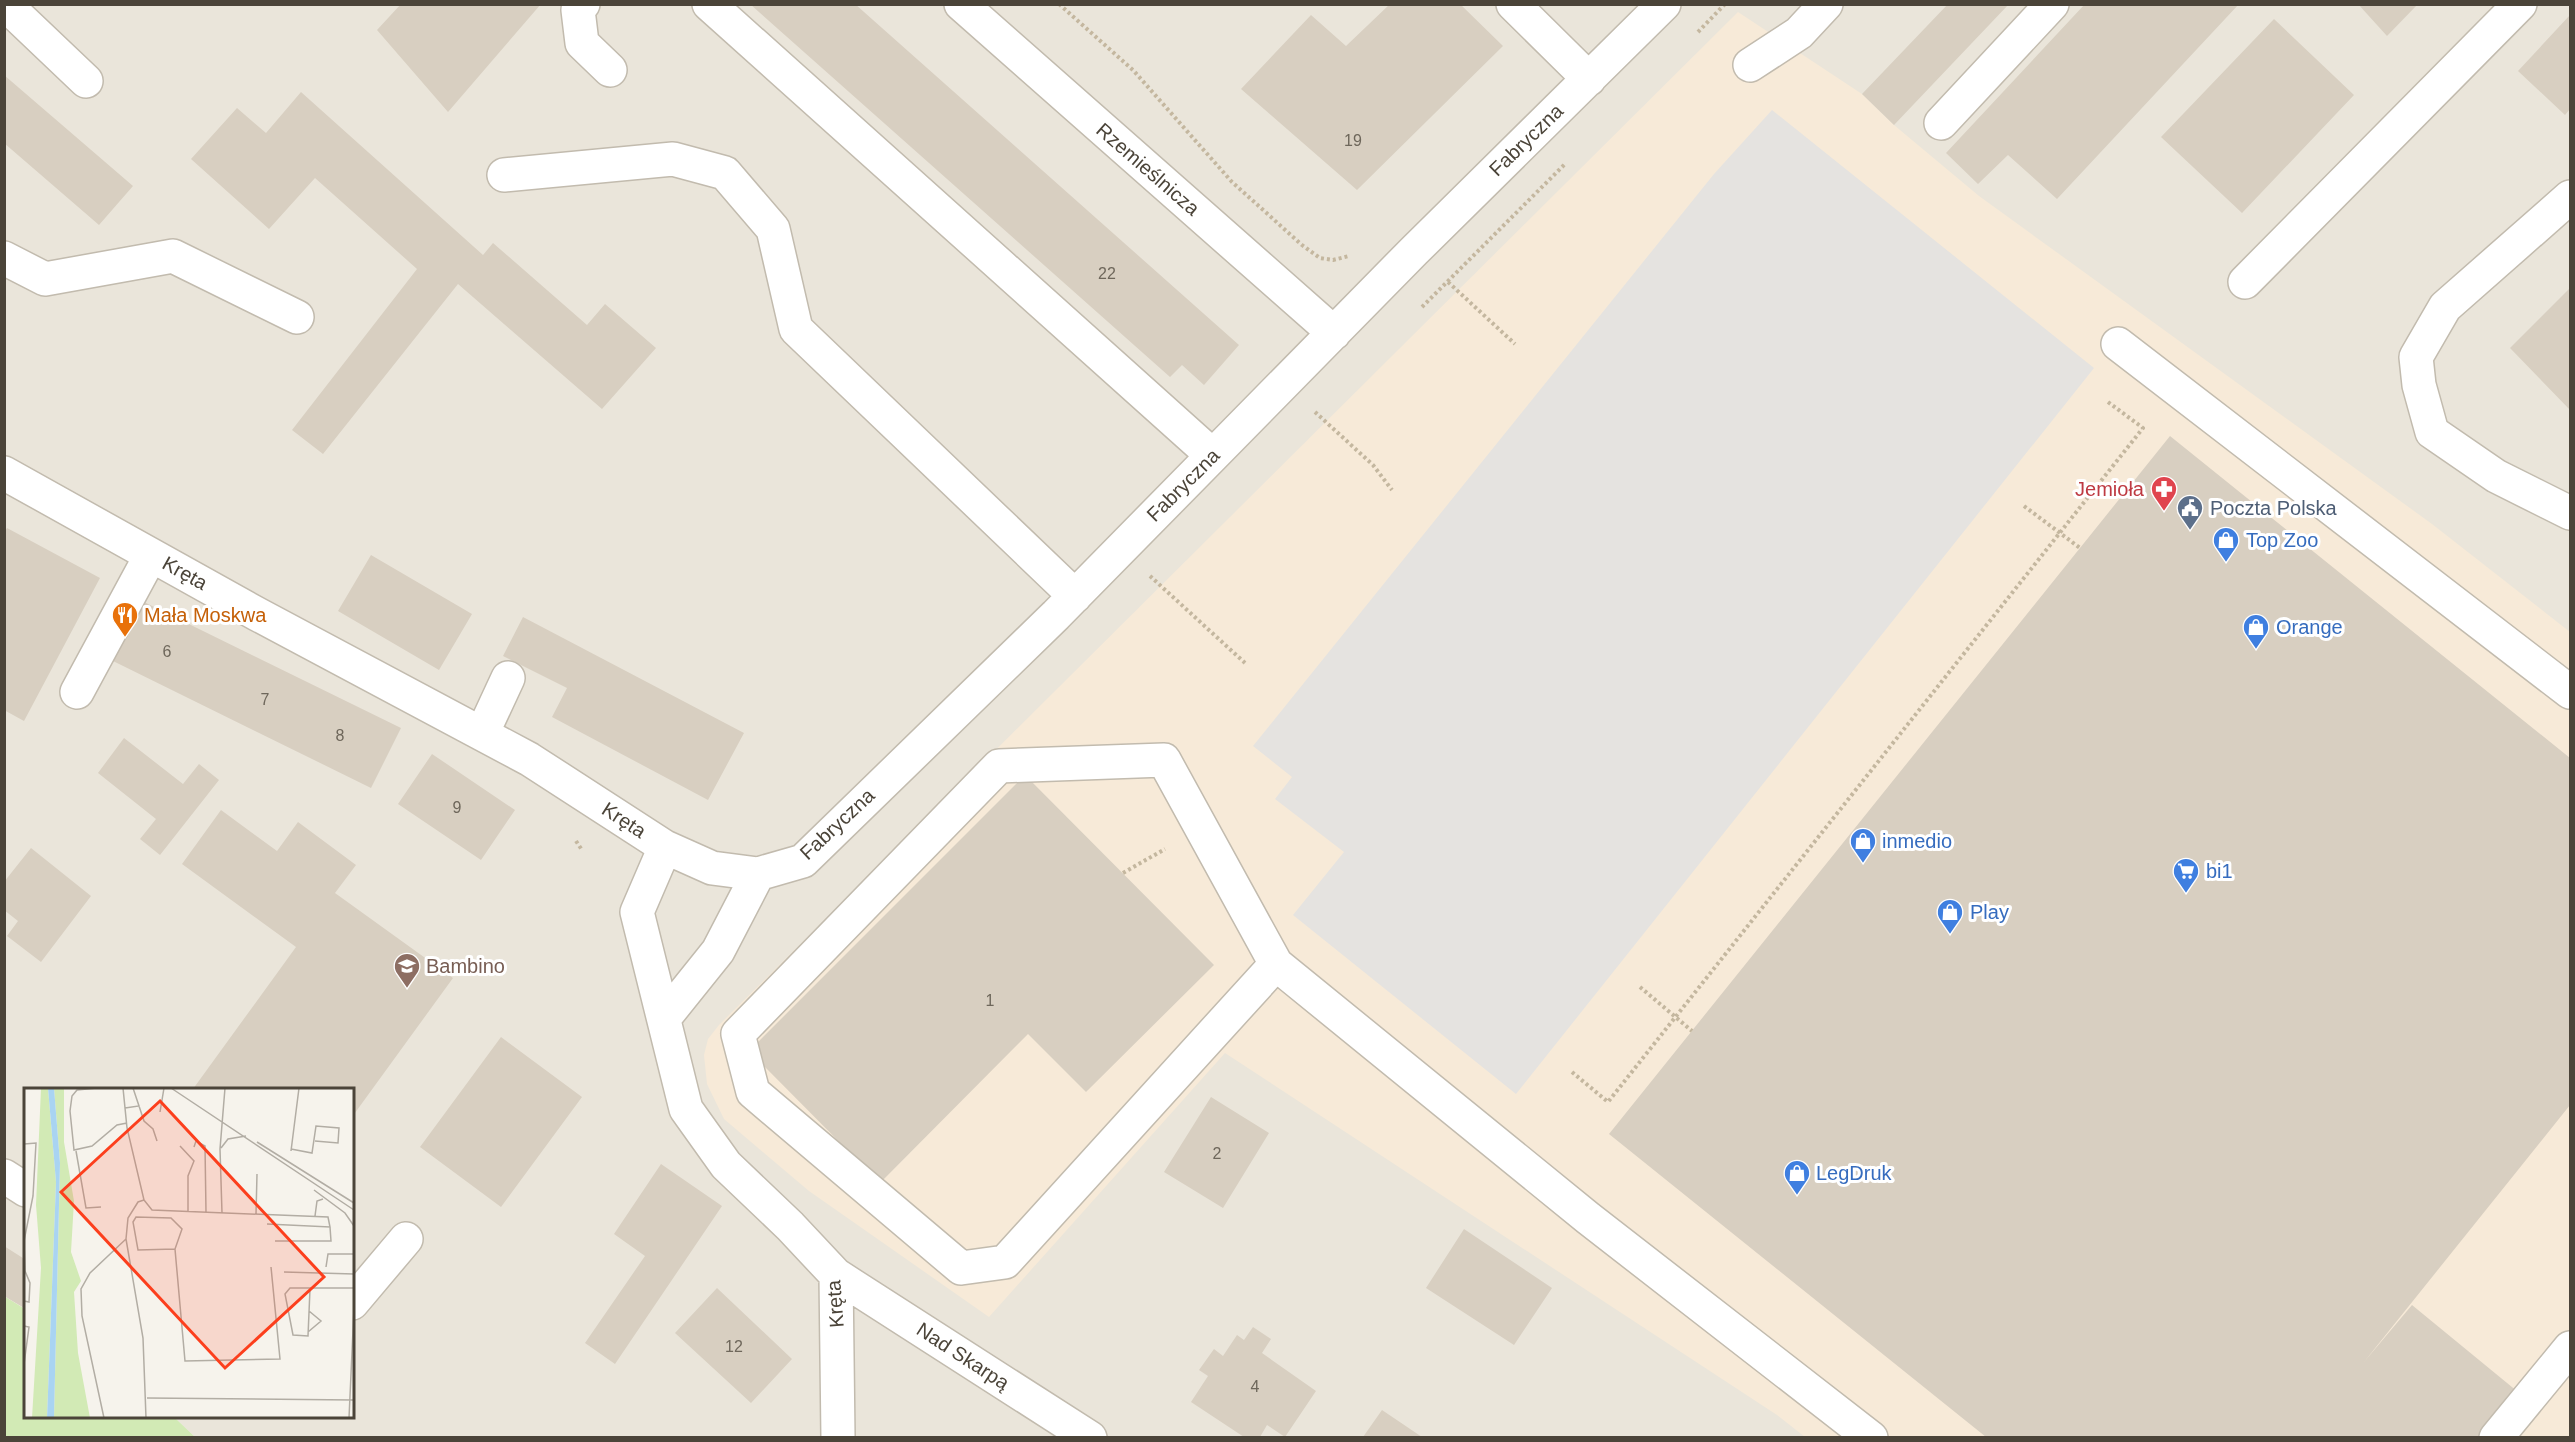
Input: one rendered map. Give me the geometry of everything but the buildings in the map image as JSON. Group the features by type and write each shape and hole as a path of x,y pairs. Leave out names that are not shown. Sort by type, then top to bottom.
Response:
{"street":[{"path":"5,4 86,81"},
{"path":"583,4 578,10 582,43 610,70"},
{"path":"709,4 1212,455"},
{"name":"Rzemieślnicza","path":"961,4 1334,333"},
{"path":"1513,4 1589,79"},
{"name":"Fabryczna","path":"665,847 712,868 758,874 803,861 1075,596 1212,455 1664,4"},
{"path":"1750,65 1799,33 1826,4"},
{"path":"1941,123 2052,4"},
{"path":"2245,282 2520,4"},
{"path":"504,175 673,159 725,173 773,229 796,329 1075,596"},
{"path":"2571,197 2445,307 2416,357 2419,385 2432,432 2496,477 2571,513"},
{"path":"4,258 45,279 173,256 297,317"},
{"path":"2118,344 2571,692"},
{"name":"Kręta","path":"4,473 151,555 530,759 665,847 637,912 665,1017 686,1109 726,1165 790,1226 836,1275 838,1437"},
{"path":"78,692 151,555"},
{"path":"482,734 508,678"},
{"path":"1276,964 1005,1262 961,1268 753,1092 738,1034 999,766 1164,760 1276,964 1588,1218 1871,1437"},
{"path":"665,1017 718,951 758,874"},
{"path":"4,1176 24,1189"},
{"path":"354,1301 405,1239"},
{"name":"Nad Skarpą","path":"836,1275 1090,1437"},
{"path":"2496,1437 2571,1348"}],"path":[{"path":"1059,4 1132,70 1232,182 1302,245 1320,258 1333,260 1358,250"},
{"path":"1448,282 1515,344"},
{"path":"1572,1072 1608,1102 2143,428 2108,402"},
{"path":"1315,412 1373,465 1392,490"},
{"path":"2024,506 2080,548"},
{"path":"1120,549 1245,663"},
{"path":"1640,987 1692,1031"}],"shaded area":[{"path":"4,5 2570,5 2570,1437 195,1437 175,1418 354,1418 354,1088 24,1088 24,1308 5,1296"},
{"path":"1738,12 1862,94 1894,125 1979,196 2432,524 2570,632 2570,1437 1805,1437 1777,1415 1225,1053 989,1317 809,1191 724,1119 707,1084 704,1055 708,1039 719,1025"},
{"path":"1772,110 2094,368 1516,1094 1293,915 1344,852 1275,799 1292,777 1253,746 1714,174"}],"green space":[{"path":"4,1296 24,1308 24,1418 175,1418 195,1437 5,1437"}],"place":[{"name":"Jemioła","path":"2164,512"},
{"name":"Poczta Polska","path":"2190,531"},
{"name":"Top Zoo","path":"2226,563"},
{"name":"Mała Moskwa","path":"125,638"},
{"name":"Orange","path":"2256,650"},
{"name":"inmedio","path":"1863,864"},
{"name":"bi1","path":"2186,894"},
{"name":"Play","path":"1950,935"},
{"name":"Bambino","path":"407,989"},
{"name":"LegDruk","path":"1797,1196"}]}
